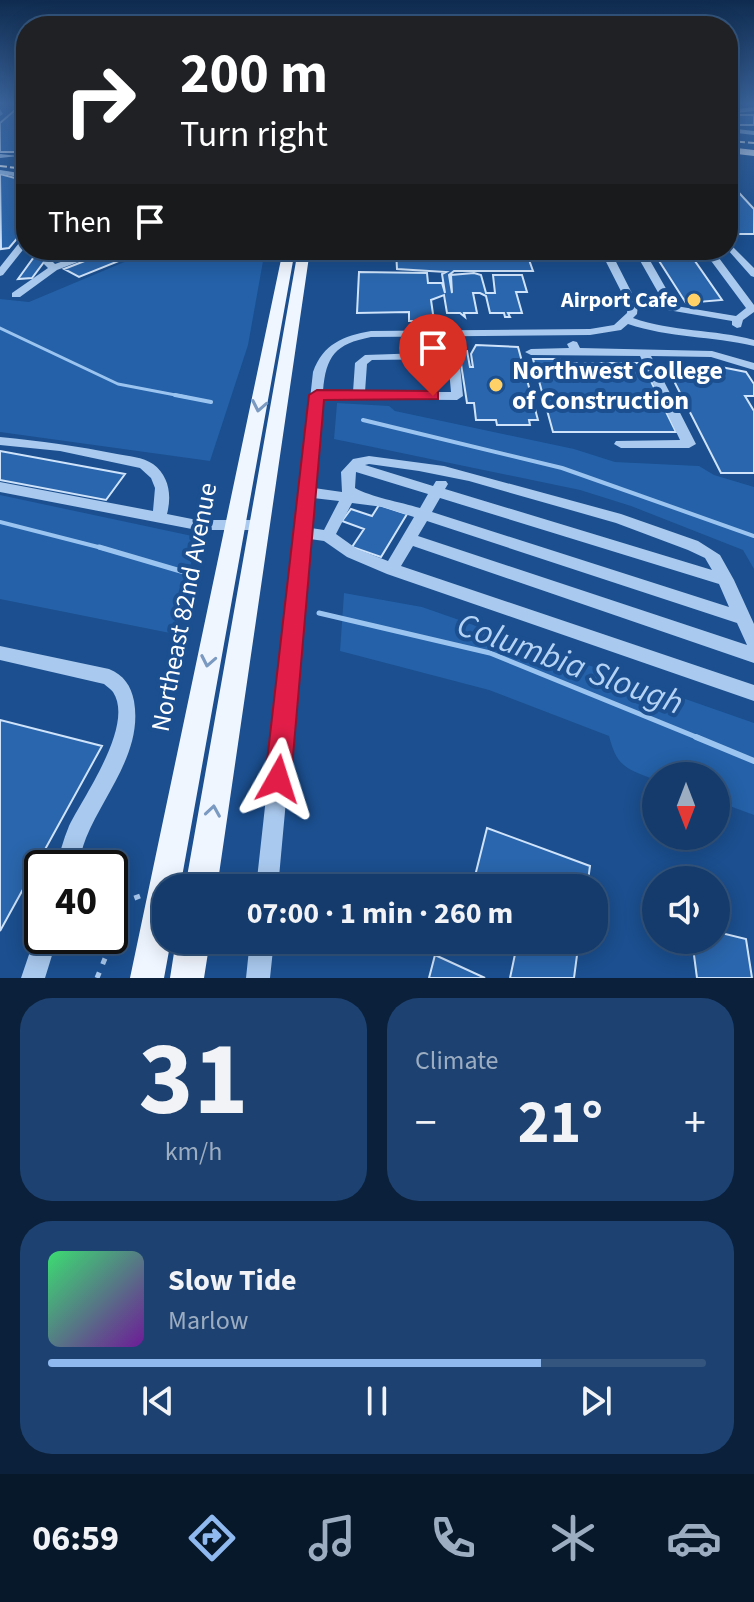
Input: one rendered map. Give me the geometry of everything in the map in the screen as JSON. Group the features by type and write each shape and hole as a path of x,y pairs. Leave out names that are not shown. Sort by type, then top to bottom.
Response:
{"main road":[{"path":"279,260 284,322"},
{"name":"Northeast 82nd Avenue","path":"284,322 288,260"},
{"name":"Northeast 82nd Avenue","path":"167,874 247,525 284,322 301,260"},
{"path":"284,322 312,260"},
{"name":"Northeast 82nd Avenue","path":"203,874 247,525"},
{"name":"Northeast 82nd Avenue","path":"147,978 152,950"},
{"path":"187,978 191,954"}],"street":[{"path":"0,156 14,156"},
{"path":"0,273 16,253"},
{"path":"738,256 754,274"},
{"path":"50,260 48,263 54,268"},
{"path":"0,294 22,296 54,268 76,260"},
{"path":"268,874 317,395 325,355 344,340 371,334 608,331 628,320 633,305 610,260"},
{"path":"645,260 672,308 738,319"},
{"path":"716,260 753,308 738,319 733,337"},
{"path":"628,320 656,331 733,337 754,343"},
{"path":"568,332 576,351"},
{"path":"317,395 457,396 451,333"},
{"path":"531,352 712,354 754,367"},
{"path":"621,444 689,444 644,353"},
{"path":"359,395 361,363 369,357 453,355"},
{"path":"0,441 60,447 144,464 153,469 164,489 158,518"},
{"path":"364,500 346,484 348,472 353,466 369,460 391,462 511,487 666,535 710,554 726,580 754,642"},
{"path":"353,466 726,580"},
{"path":"391,569 448,472"},
{"path":"0,487 197,525 247,525"},
{"path":"307,492 384,502 743,618"},
{"path":"328,536 347,499"},
{"path":"303,533 328,536 352,553 391,569 754,693"},
{"path":"409,539 754,655"},
{"path":"0,653 109,677 123,690 126,722 117,758 77,832 72,850"},
{"path":"33,978 40,954"},
{"path":"258,978 261,954"}],"path":[{"path":"97,978 129,900 135,896 152,895"}],"shaded area":[{"path":"129,260 263,260 248,345 210,461 0,432 0,299 29,302"},
{"path":"337,403 389,406 395,411 574,449 615,462 699,466 714,475 754,487 754,569 743,550 631,506 580,490 334,439"},
{"path":"0,495 197,537 175,634 0,599"},
{"path":"344,593 422,607 754,723 754,815 730,806 730,762 642,762 642,775 619,761 609,736 489,690 340,651"}],"building":[{"path":"0,174 16,178 16,240 9,248 1,249"},
{"path":"738,192 754,209 754,234 738,234"},
{"path":"32,260 46,260 32,278 18,279"},
{"path":"87,260 121,260 79,277 64,269"},
{"path":"397,260 529,260 533,271 454,271 449,275 452,293 451,275 474,273 481,275 486,293 495,293 493,275 522,275 527,292 516,292 522,313 508,313 510,317 505,317 504,313 490,313 486,296 480,293 473,293 477,313 464,313 465,317 460,313 447,313 444,295 431,300 434,321 409,321 409,312 357,313 359,272 427,273 428,283 442,283 445,293 442,274 446,272 397,269"},
{"path":"658,260 694,260 722,300 686,303"},
{"name":"Northwest College of Construction","path":"476,345 518,347 538,420 529,420 530,425 497,425 496,420 476,420 474,403 467,403 459,351 467,351 470,367 473,367 471,354"},
{"path":"533,359 560,359 561,363 642,363 676,432 553,432"},
{"path":"721,367 746,372 754,384 754,396 745,396 754,411 754,473 721,473 673,379 662,379 657,368"},
{"path":"0,451 125,474 106,500 0,480"},
{"path":"379,505 407,514 381,557 352,547 364,529 342,521 351,509 372,516"},
{"path":"0,720 102,746 45,850 24,850 24,887 0,931"},
{"path":"487,828 590,866 589,874 476,874"},
{"path":"730,935 746,939 752,978 697,978 694,954 730,954"},
{"path":"515,954 577,954 574,978 510,978"},
{"path":"435,955 485,978 429,978"}],"waterway":[{"name":"Columbia Slough","path":"0,328 118,384 186,397"},
{"name":"Columbia Slough","path":"175,395 211,402"},
{"name":"Columbia Slough","path":"363,420 562,468 754,536"},
{"name":"Columbia Slough","path":"0,522 105,549"},
{"name":"Columbia Slough","path":"99,547 105,549"},
{"name":"Columbia Slough","path":"105,549 184,572"},
{"name":"Columbia Slough","path":"319,613 490,653 701,739"},
{"name":"Columbia Slough","path":"696,737 754,761"}],"railway":[{"path":"0,166 16,168"}],"place":[{"name":"Airport Cafe","path":"694,300"},
{"name":"Northwest College of Construction","path":"496,385"}],"route":[{"path":"278,779 317,395 433,396"}]}
